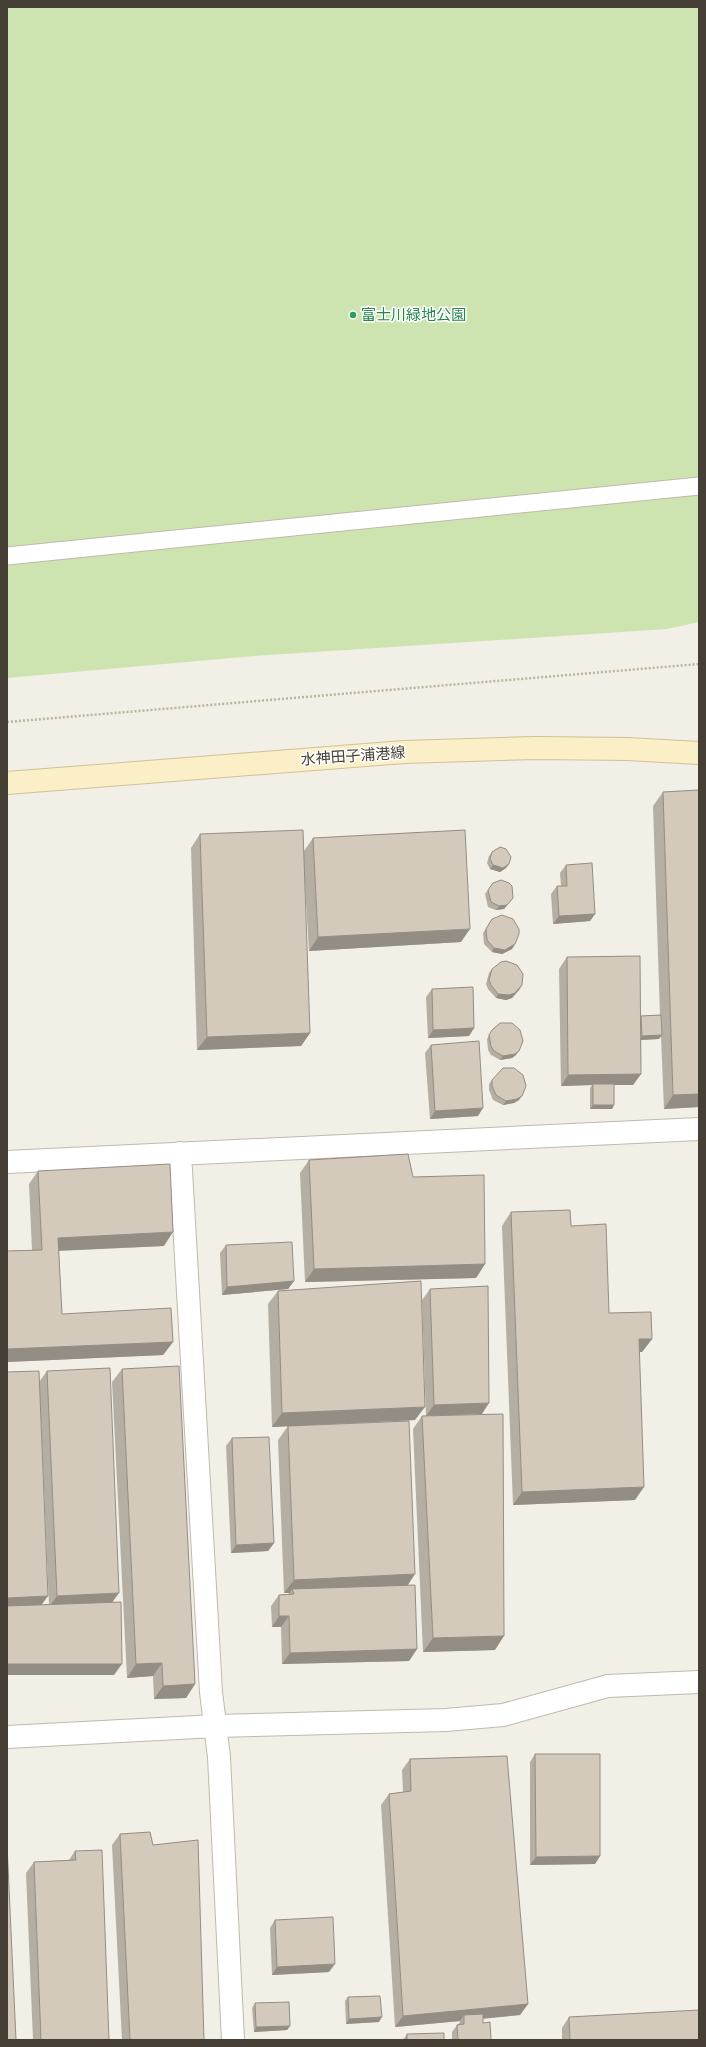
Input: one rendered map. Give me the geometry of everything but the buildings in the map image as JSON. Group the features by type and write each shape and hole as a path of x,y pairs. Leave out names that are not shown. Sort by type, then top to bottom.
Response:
{"main road":[{"name":"水神田子浦港線","path":"7,783 412,752 535,748 628,748 699,753"}],"street":[{"path":"7,1162 699,1129"},
{"path":"180,1153 211,1684 219,1757 233,2040"},
{"path":"7,1737 216,1726 446,1720 504,1715 608,1686 699,1682"}],"lane":[{"path":"7,556 699,486"}],"path":[{"path":"7,722 699,664"}],"green space":[{"name":"富士川緑地公園","path":"7,7 699,7 699,622 667,629 254,656 7,678"}],"place":[{"name":"富士川緑地公園","path":"353,315"}]}
